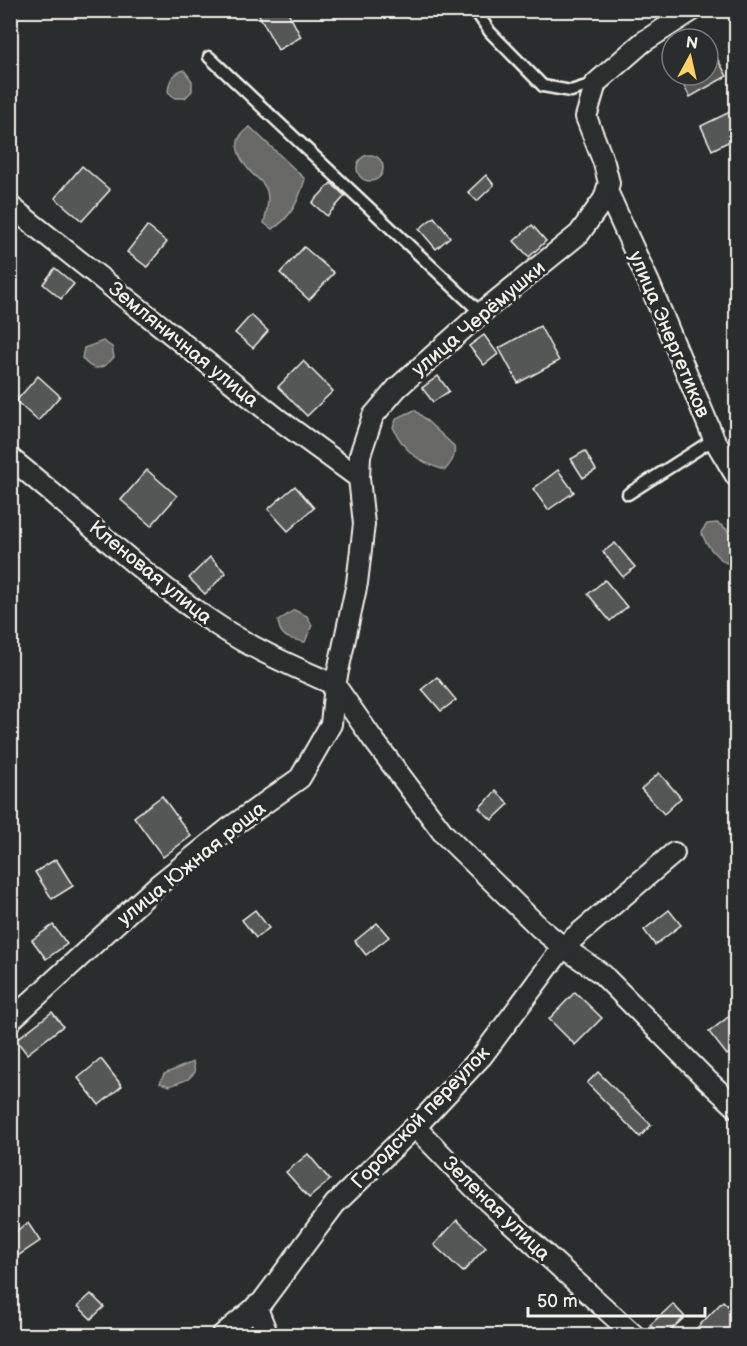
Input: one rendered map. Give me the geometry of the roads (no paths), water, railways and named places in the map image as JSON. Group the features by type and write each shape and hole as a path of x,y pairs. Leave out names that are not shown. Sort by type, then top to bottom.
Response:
{"street":[{"path":"607,191 609,183 604,163 586,117 596,83 642,42 693,10"},
{"name":"улица Черёмушки","path":"335,685 357,583 364,524 359,478 360,455 373,416 397,388 482,313 579,234 604,199 607,191"},
{"name":"улица Энергетиков","path":"607,191 650,285 714,439 736,476"},
{"name":"Земляничная улица","path":"10,206 278,419 359,478"},
{"name":"Кленовая улица","path":"10,458 164,586 217,626 266,654 335,685"},
{"path":"335,685 444,834 540,928 562,947 602,974 736,1107"},
{"name":"улица Южная роща","path":"10,1020 158,885 228,829 300,778 331,724 335,685"},
{"name":"Городской переулок","path":"221,1335 262,1302 335,1204 415,1127 482,1056 562,947 674,853"},
{"name":"Зеленая улица","path":"415,1127 484,1198 635,1335"},
{"path":"256,1306 268,1335"}],"lane":[{"path":"475,10 490,32 543,86 571,91 596,83"},
{"path":"209,57 482,313"},
{"path":"628,494 714,439"}]}
